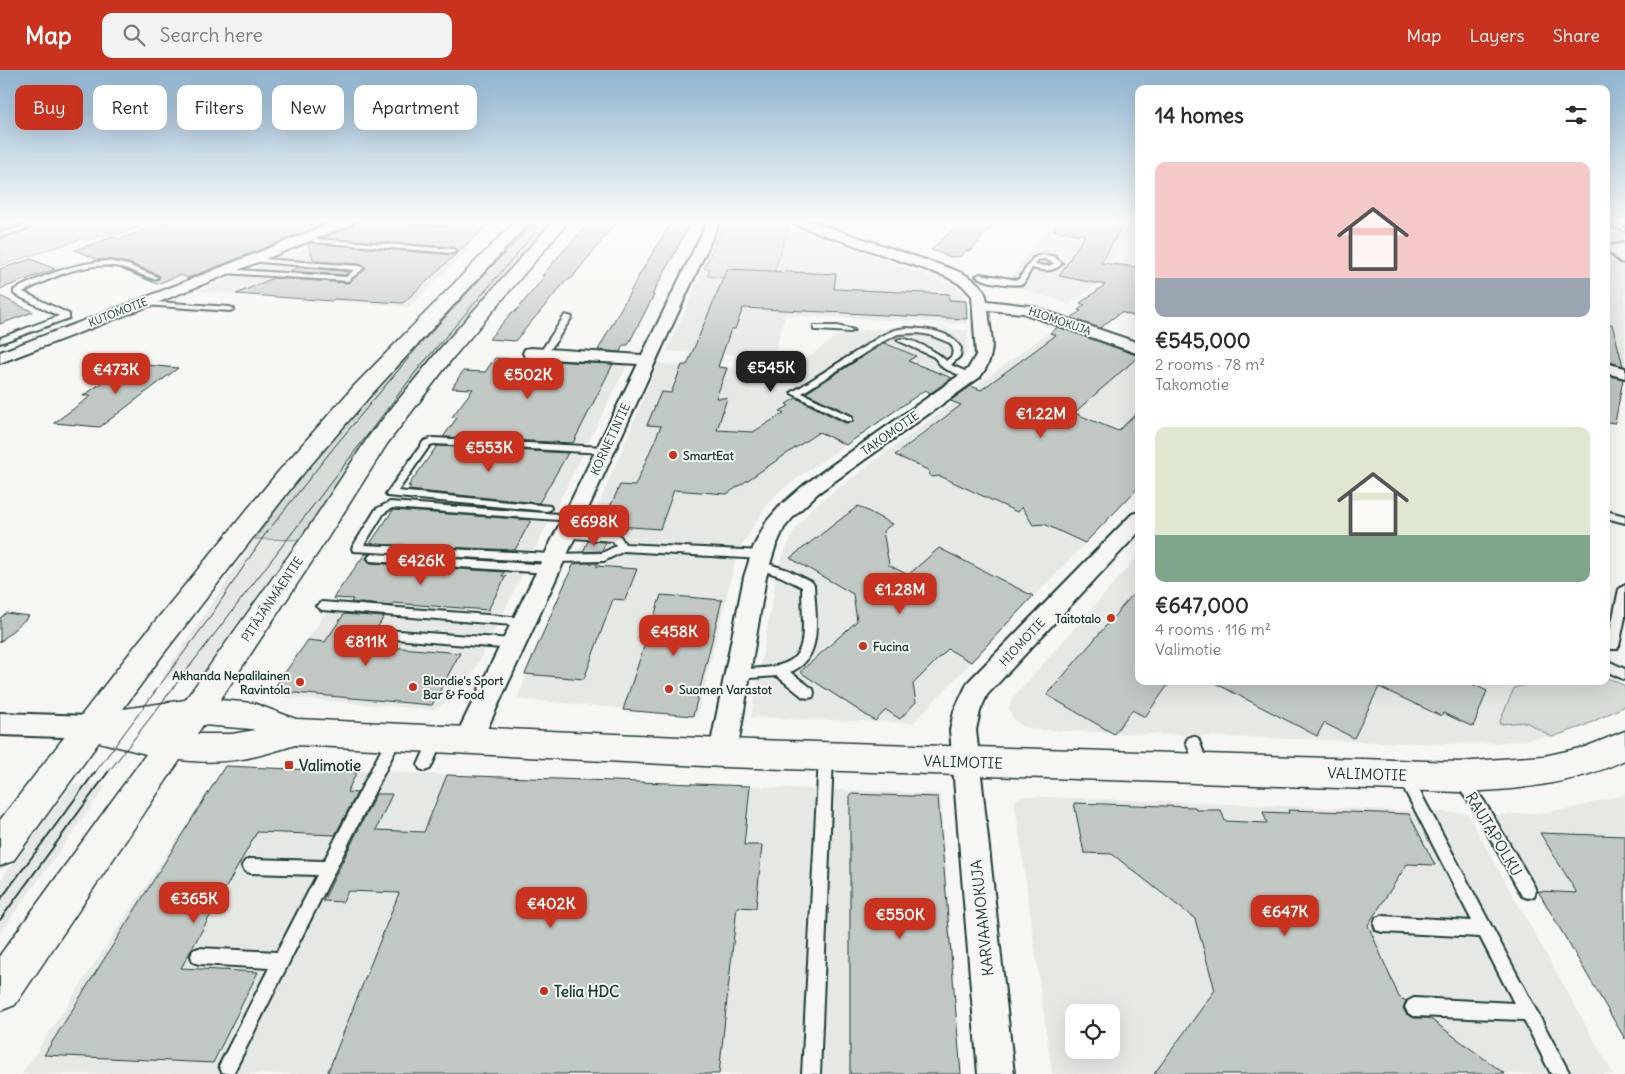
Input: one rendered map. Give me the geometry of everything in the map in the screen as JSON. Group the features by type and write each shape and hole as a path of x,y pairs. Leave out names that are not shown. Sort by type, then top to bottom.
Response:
{"main road":[{"path":"0,850 150,649 287,476 362,391 479,268"},
{"name":"PITÄJÄNMÄENTIE","path":"0,990 316,536 377,441 445,355 520,268"},
{"name":"VALIMOTIE","path":"92,727 195,711 253,716 295,732"},
{"name":"VALIMOTIE","path":"92,727 170,746 234,748 295,732 395,737 443,748 723,753 966,762 1198,756 1404,776 1459,778 1497,777 1571,766 1608,754 1625,745"}],"street":[{"name":"KUTOMOTIE","path":"0,358 230,268"},
{"name":"KORNETINTIE","path":"443,748 513,644 692,268"},
{"name":"TAKOMOTIE","path":"723,753 760,560 775,526 788,510 812,489 969,376 978,368 984,355 984,329 976,289 960,277 934,268"},
{"name":"HIOMOKUJA","path":"980,305 1025,309 1135,348"},
{"path":"537,354 648,360"},
{"path":"1610,369 1625,373"},
{"name":"HIOMOTIE","path":"966,762 963,730 967,711 978,689 1135,523"},
{"path":"0,724 92,727"},
{"name":"KARVAAMOKUJA","path":"966,762 996,1074"}],"lane":[{"path":"0,341 66,316 17,292 39,280 76,268"},
{"path":"128,268 154,277"},
{"path":"223,271 348,279 360,268 358,268"},
{"path":"980,276 1020,282 1029,268"},
{"path":"144,302 230,309"},
{"path":"537,354 568,318"},
{"path":"817,328 850,330"},
{"path":"849,419 794,392 897,332 918,330 939,334 954,342 957,353 953,361 946,366"},
{"path":"902,340 937,355 946,366 969,376"},
{"path":"604,450 433,441 427,443 391,494 571,521 616,538 622,547"},
{"path":"552,562 357,548 380,511 390,505 571,521"},
{"path":"1610,515 1625,520"},
{"path":"374,558 552,562 604,557 622,547 760,560 808,586 808,647 802,658 793,666 770,674 737,674"},
{"path":"1610,641 1625,589"},
{"path":"322,606 524,622"},
{"path":"384,634 513,644"},
{"path":"1610,667 1625,675"},
{"path":"779,671 808,693"},
{"path":"228,1066 395,737"},
{"path":"811,1074 826,756"},
{"path":"1404,776 1562,1074"},
{"name":"RAUTAPOLKU","path":"1459,778 1479,805 1528,891"},
{"path":"250,866 328,868"},
{"path":"1382,924 1485,929"},
{"path":"199,956 282,960"},
{"path":"1414,1007 1529,1012"}],"shaded area":[{"path":"255,268 450,268 408,307 197,291"},
{"path":"487,268 517,268 305,540 255,539 305,470 360,404"},
{"path":"704,268 775,272 776,268 907,268 955,285 963,291 966,299 967,324 785,315 774,355 756,356 667,351"},
{"path":"704,268 776,268 771,282 707,276 710,269"},
{"path":"1018,268 1107,268 1098,284 1069,304 1006,284"},
{"path":"1610,268 1625,268 1625,366 1610,362"},
{"path":"1057,326 1135,354 1135,491 913,723 751,717 777,575 783,555 795,530 811,509"},
{"path":"890,328 968,330 967,353 950,372 780,491 766,506 737,553 697,715 517,699 658,364 755,369 780,366 797,362 812,355 832,339 844,334 855,331"},
{"path":"495,358 627,365 470,679 460,691 434,710 270,696"},
{"path":"255,539 297,540 198,679 162,678"},
{"name":"Taitotalo","path":"1135,560 1135,685 1565,685 1556,734 1548,737 1493,743 1439,744 1038,730 1022,726 1014,720 1009,709 1012,699"},
{"path":"1610,679 1625,686 1625,706 1584,726 1552,737 1526,722 1499,724 1514,688 1526,685 1610,685"},
{"path":"225,766 940,794 961,1074 22,1074"},
{"path":"73,784 107,785 0,933 0,881"},
{"path":"1625,794 1625,1038 1494,815 1535,813 1574,808"},
{"path":"1021,796 1467,813 1613,1074 1052,1074 1015,801"}],"building":[{"path":"52,268 55,269 0,289 0,269"},
{"path":"141,268 214,268 188,278 180,275 157,284 121,269 153,281 159,279 159,275"},
{"path":"297,268 308,268 349,272 345,275 289,271"},
{"path":"366,268 441,268 403,303 334,299 332,301 236,294 273,278 348,283"},
{"path":"549,268 580,268 572,278 567,280 515,341 489,339 545,276 542,276"},
{"path":"644,268 667,268 628,345 623,345 620,352 598,350"},
{"path":"1064,268 1135,268 1135,317 1121,312 1100,328 1071,318 1081,311 1078,310 1085,305 1080,303 1105,285 1059,276"},
{"path":"727,269 836,274 834,289 949,294 949,300 966,301 967,319 743,308 735,329 731,329 718,367 727,368 716,398 727,398 717,430 753,432 784,413 780,411 789,406 786,404 796,398 845,423 853,422 853,415 806,393 884,343 916,356 908,361 952,378 931,393 925,390 846,445 819,432 727,494 674,490 660,529 602,525 620,485 635,486 661,426 647,425 661,392 671,393 682,365 687,365"},
{"path":"0,296 33,312 0,324"},
{"path":"1610,324 1612,324 1623,366 1610,362"},
{"path":"1058,327 1135,355 1135,360 1074,413 1118,431 1135,415 1135,491 1085,543 1044,524 1033,525 1022,507 1017,512 940,476 931,477 928,470 895,455 961,405 950,401 971,386 981,390 1056,335 1050,333"},
{"path":"495,358 613,364 573,443 443,437 457,418 452,417 473,389 452,388 463,371 485,372"},
{"path":"136,364 178,368 100,427 54,423 91,396 83,396 126,366"},
{"path":"1610,376 1623,379 1615,423 1610,422"},
{"path":"437,446 568,453 539,503 408,490 411,486 408,486"},
{"path":"858,506 892,524 883,531 889,565 908,575 939,548 1033,596 971,662 948,649 913,684 916,702 900,719 886,710 875,721 800,672 857,621 853,594 790,558"},
{"path":"393,510 531,520 515,550 372,544 371,542"},
{"path":"588,541 606,542 602,551 583,552"},
{"path":"365,554 369,554 366,559 370,563 504,572 502,576 506,576 488,610 393,603 391,606 351,602 353,599 333,598"},
{"path":"578,563 598,563 596,566 637,569 625,600 613,599 584,679 525,674 573,565"},
{"path":"1135,592 1135,685 1168,685 1145,717 1132,710 1114,734 1047,695"},
{"path":"661,595 722,600 693,716 623,710"},
{"path":"6,613 29,616 0,642 0,618"},
{"path":"344,614 384,617 366,645 460,653 432,705 272,691 308,640 325,642"},
{"path":"1219,685 1474,685 1487,691 1473,727 1443,713 1441,716 1379,687 1354,738 1324,723 1317,736"},
{"path":"225,766 357,772 347,792 357,793 335,835 257,832 181,968 258,972 213,1063 44,1055"},
{"name":"Telia HDC","path":"447,775 750,786 744,845 762,845 756,908 737,907 719,1074 327,1074 399,893 348,891 343,902 323,901 376,794 392,794 376,830 424,832"},
{"path":"850,794 938,797 961,1074 850,1074"},
{"path":"1074,803 1195,807 1196,810 1221,810 1225,821 1267,823 1263,812 1289,813 1288,810 1409,814 1435,865 1407,864 1368,925 1399,997 1406,1001 1403,1008 1406,1014 1414,1018 1429,1018 1505,1074 1154,1074 1215,990 1195,919 1112,854 1084,853"},
{"path":"1540,833 1625,836 1625,1039 1538,891 1577,893"}],"tram line":[{"path":"94,774 208,620 264,536 335,446 416,349 490,268"},
{"path":"107,774 418,369 505,268"},
{"path":"0,900 95,772"},
{"path":"0,920 108,772"}],"place":[{"name":"SmartEat","path":"673,455"},
{"name":"Taitotalo","path":"1111,618"},
{"name":"Fucina","path":"863,646"},
{"name":"Akhanda Nepalilainen Ravintola","path":"300,682"},
{"name":"Blondie's Sport Bar & Food","path":"413,687"},
{"name":"Suomen Varastot","path":"669,689"},
{"name":"Valimotie","path":"289,765"},
{"name":"Telia HDC","path":"544,991"}]}
